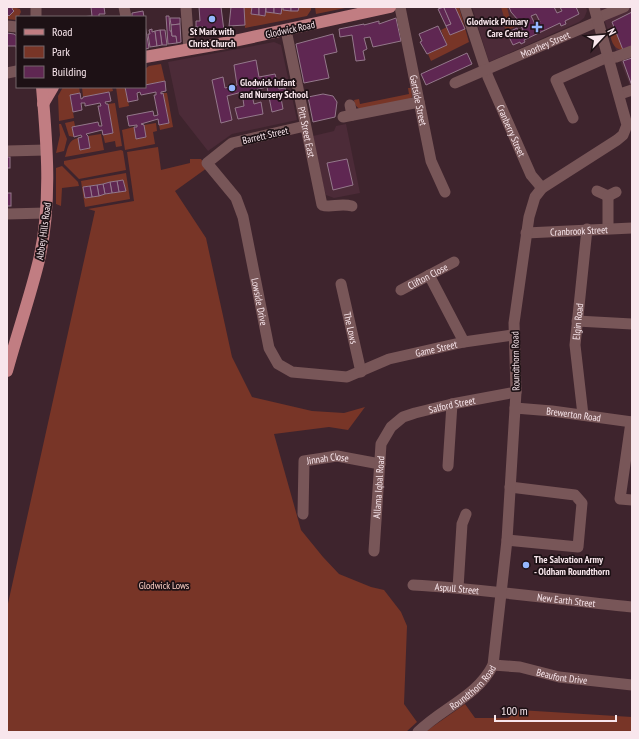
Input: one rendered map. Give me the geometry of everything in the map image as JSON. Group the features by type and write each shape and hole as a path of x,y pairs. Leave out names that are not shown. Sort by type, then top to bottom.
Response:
{"main road":[{"name":"Glodwick Road","path":"146,57 286,30 390,7"},
{"name":"Abbey Hills Road","path":"7,368 39,260 46,213 46,150 42,88"},
{"path":"44,104 53,88"}],"street":[{"path":"186,7 189,49"},
{"name":"Gartside Street","path":"400,7 431,161 445,192"},
{"name":"Cranberry Street","path":"465,7 486,71 531,176 542,188"},
{"name":"Roundthorn Road","path":"418,732 431,719 470,693 487,678 493,665 507,540 516,392 513,336 526,233 535,197 542,188 629,131 620,94 594,7"},
{"name":"Moorhey Street","path":"486,71 594,24 602,16 624,7"},
{"name":"Pitt Street East","path":"286,30 322,205 326,206 343,203 352,206"},
{"path":"573,118 556,80 603,59 616,57 632,51"},
{"path":"455,83 486,71"},
{"path":"620,94 632,90"},
{"path":"349,113 419,102"},
{"name":"Barrett Street","path":"207,163 232,143 305,126"},
{"path":"7,151 46,150"},
{"name":"Lowside Drive","path":"207,163 236,198 243,217 269,348 278,364 292,372 347,378 361,372"},
{"path":"597,191 612,194 608,228"},
{"path":"7,214 46,213"},
{"name":"Cranbrook Street","path":"526,233 632,228"},
{"name":"Elgin Road","path":"583,415 575,345 576,321 587,229"},
{"name":"Clifton Close","path":"401,290 454,262"},
{"path":"429,276 464,342"},
{"name":"The Lows","path":"341,284 361,372"},
{"path":"576,321 632,324"},
{"name":"Game Street","path":"361,372 389,359 464,342 513,336"},
{"name":"Salford Street","path":"391,427 403,417 452,404 516,392"},
{"path":"448,466 452,404"},
{"name":"Brewerton Road","path":"515,408 632,422"},
{"path":"632,422 620,499 632,500"},
{"name":"Allama Iqbal Road","path":"374,551 381,444 391,427"},
{"name":"Jinnah Close","path":"303,514 304,461 337,456 380,464"},
{"path":"507,540 578,547 582,503 575,495 510,487"},
{"path":"458,588 462,524 466,514"},
{"name":"Aspull Street","path":"413,585 500,593"},
{"name":"New Earth Street","path":"500,593 632,607"},
{"name":"Beaufont Drive","path":"493,665 520,667 559,677 632,685"}],"shaded area":[{"path":"472,7 586,7 587,11 584,18 579,22 489,62"},
{"path":"599,7 632,7 632,92 629,83"},
{"name":"Glodwick Infant and Nursery School","path":"274,42 281,45 297,120 232,134 208,151 179,114 168,62"},
{"path":"346,124 360,193 334,198 326,195 313,136 334,131 336,126"}],"green space":[{"path":"13,7 20,9 21,12 19,16 16,16 16,20 7,19 7,14 9,16 14,11 12,9"},
{"path":"244,7 252,7 251,14 265,16 266,12 281,14 282,7 283,10 298,11 299,7 311,7 311,10 307,16 245,28"},
{"path":"315,7 350,7 316,14"},
{"path":"455,7 459,7 469,42 431,61 428,54 447,45 441,30 447,27 450,35 464,29"},
{"path":"501,7 507,7 510,19 514,19 519,25 506,31 504,25 506,24"},
{"path":"614,26 623,50 616,48 611,40 609,29"},
{"path":"161,64 165,81 146,85 146,68 149,66"},
{"path":"62,88 79,88 80,93 70,95 74,118 59,121 58,96"},
{"path":"82,88 112,88 113,91 83,97"},
{"path":"116,88 125,88 129,106 119,108"},
{"path":"408,88 411,88 412,97 408,101 363,110 354,102 354,100 359,99 360,104 409,94"},
{"path":"163,93 167,93 173,127 160,130 159,125 169,123"},
{"path":"115,103 122,146 116,147 115,141 105,143 103,135 113,133 108,104"},
{"path":"74,121 75,126 72,127 74,137 69,136 65,123"},
{"path":"156,123 157,131 153,132 155,144 125,150 122,130 134,127 136,139 146,137 144,125"},
{"path":"59,124 61,124 67,139 64,151 56,153 60,135"},
{"path":"101,134 104,150 65,157 70,143 75,139 78,138 81,150 90,148 88,136"},
{"name":"Glodwick Lows","path":"158,147 161,170 190,163 190,159 201,159 207,168 175,191 206,238 232,357 252,397 312,411 344,413 365,407 348,430 329,427 274,434 301,530 339,574 371,587 384,590 401,612 407,626 404,704 417,722 406,732 7,732 7,608 95,211 88,209 134,201 127,152"},
{"path":"121,150 123,151 126,170 79,179 64,164 64,161"},
{"path":"62,166 78,182 79,186 62,188 61,206 56,204 56,168"},
{"path":"126,173 130,199 85,207 81,181","holes":["123,180 125,191 85,198 83,187"]},
{"path":"465,704 475,718 508,718 519,710 632,717 632,732 425,732"}],"building":[{"path":"7,7 13,7 12,9 14,11 9,16 7,14"},
{"path":"91,7 104,7 105,14 92,16"},
{"name":"St Mark with Christ Church","path":"199,7 221,7 224,31 204,32 203,27 196,27 196,21 200,21"},
{"path":"231,7 244,7 245,25 229,26"},
{"path":"252,7 259,7 259,15 251,14"},
{"path":"259,7 266,7 265,16 259,15"},
{"path":"266,7 274,7 274,13 266,12"},
{"path":"274,7 282,7 281,14 274,13"},
{"path":"283,7 291,7 291,11 283,10"},
{"path":"291,7 299,7 298,11 291,11"},
{"path":"444,7 451,24 446,26 438,9"},
{"path":"455,7 465,29 450,35 446,26 451,24 444,8"},
{"name":"Glodwick Primary Care Centre","path":"509,7 554,7 557,13 562,11 560,7 576,7 579,14 565,21 566,24 561,26 560,23 524,40 525,42 521,44 520,42 513,45 507,33 517,28 519,32 523,30 518,20 511,12","holes":["536,14 540,22 535,24 531,16"]},
{"path":"143,11 144,16 132,16 132,13"},
{"path":"632,12 632,47 623,50 612,22"},
{"path":"166,16 169,16 170,31 172,36 176,36 177,43 168,44"},
{"path":"170,18 180,18 180,24 171,25"},
{"path":"396,18 401,41 373,47 370,37 364,38 367,49 363,51 365,60 356,61 352,35 340,37 339,29 379,21 379,24"},
{"path":"180,24 181,42 177,43 176,36 172,36 171,25"},
{"path":"438,26 447,45 427,54 420,42 422,41 419,34"},
{"path":"152,29 152,32 155,31 157,46 150,47 148,34 150,34 149,30"},
{"path":"160,30 165,30 167,45 162,45"},
{"path":"160,30 162,45 157,46 155,31"},
{"path":"146,31 149,48 146,49"},
{"path":"7,33 16,35 16,46 7,46"},
{"path":"333,34 337,52 324,55 329,78 304,83 296,44"},
{"path":"467,53 472,64 426,85 421,74"},
{"path":"632,58 632,86 623,61"},
{"path":"256,60 259,77 275,74 279,89 285,88 287,96 281,98 283,109 272,112 267,87 251,91 254,104 261,102 263,114 238,119 235,108 244,106 242,92 227,96 232,120 221,123 212,80 223,77 225,88 237,85 234,65"},
{"path":"165,81 166,91 161,92 161,94 163,93 169,123 159,125 158,119 141,124 144,125 146,137 136,139 134,127 137,127 137,125 129,126 127,116 153,111 154,116 158,115 154,95 156,95 156,92 141,95 140,92 137,93 138,100 128,102 125,88 146,88 146,85"},
{"path":"109,92 111,101 105,102 108,104 113,133 103,135 102,130 86,134 88,136 90,148 80,150 78,138 82,137 81,135 74,137 72,127 98,122 99,126 102,126 98,106 101,106 100,103 85,106 85,103 81,103 82,110 73,112 70,95 80,93 81,99 83,97"},
{"path":"323,94 333,96 337,102 335,117 313,122 308,97"},
{"path":"7,157 10,157 10,168 7,168"},
{"path":"347,159 353,185 333,190 327,163"},
{"path":"123,180 126,191 119,192 117,181"},
{"path":"117,181 119,192 112,193 110,182"},
{"path":"110,182 112,193 105,194 103,184"},
{"path":"103,184 105,194 99,196 97,185"},
{"path":"97,185 99,196 92,197 90,186"},
{"path":"90,186 92,197 85,198 83,187"},
{"path":"7,193 11,193 11,206 7,206"}],"place":[{"name":"St Mark with Christ Church","path":"212,19"},
{"name":"Glodwick Primary Care Centre","path":"537,27"},
{"name":"Glodwick Infant and Nursery School","path":"232,88"},
{"name":"The Salvation Army - Oldham Roundthorn","path":"526,565"}]}
